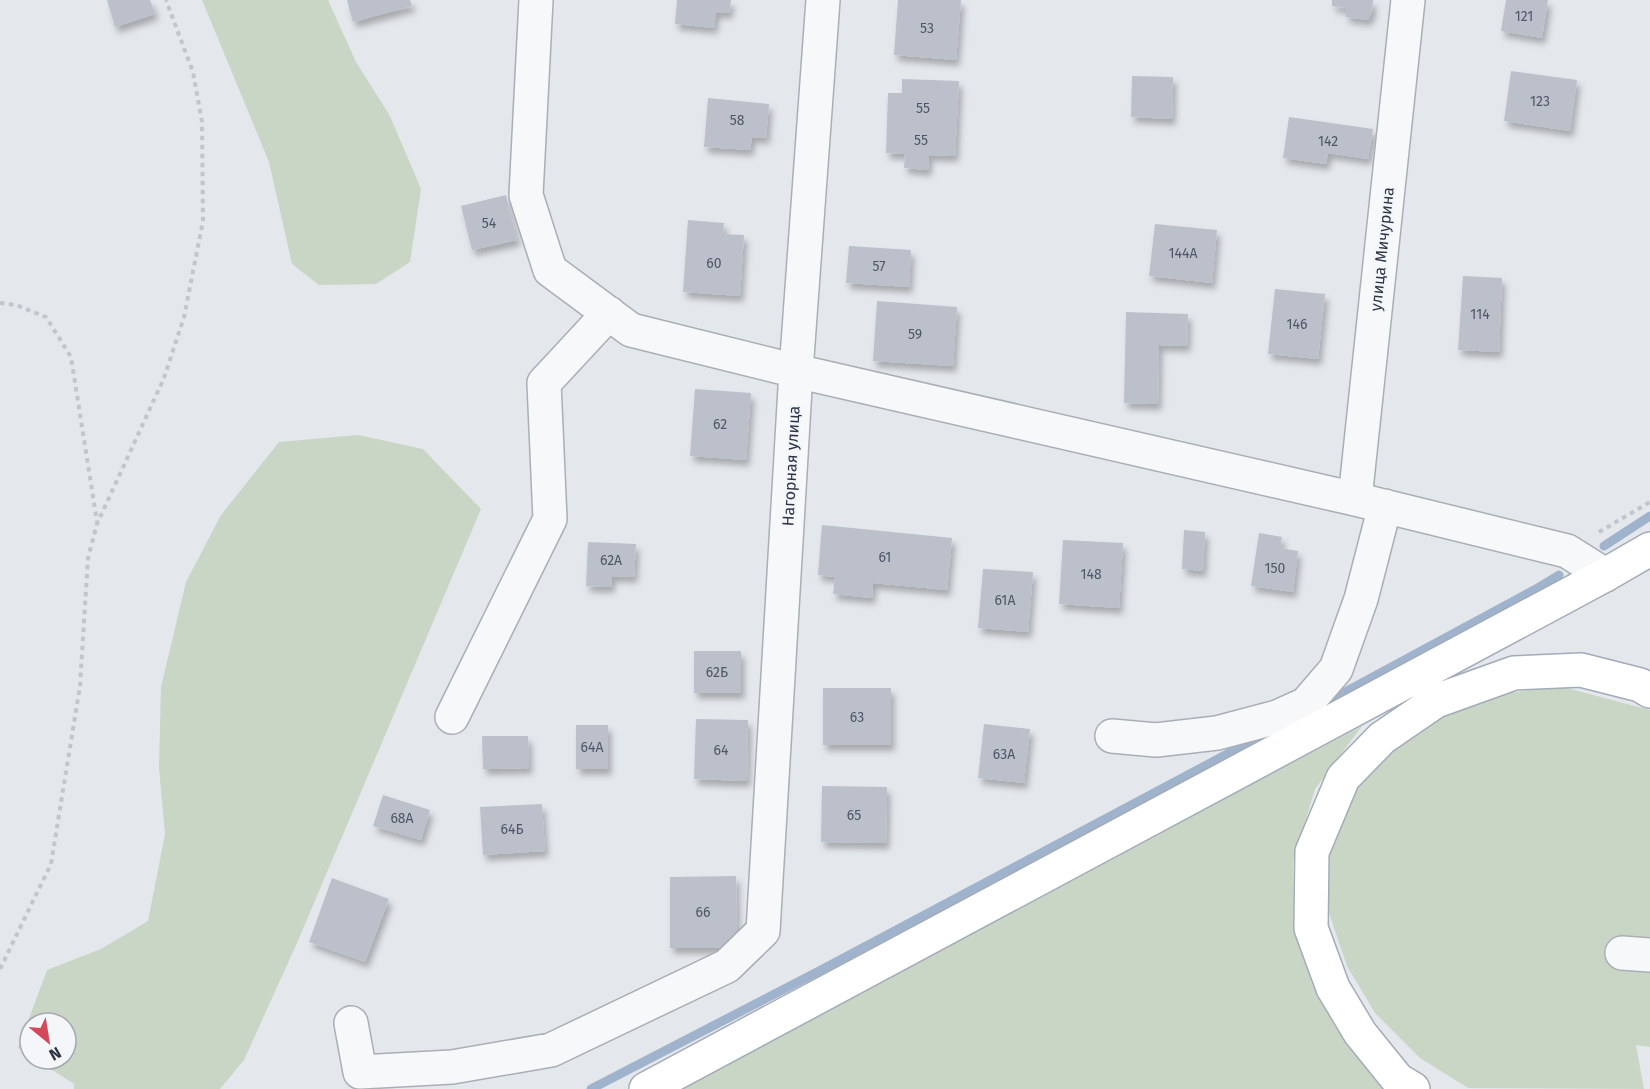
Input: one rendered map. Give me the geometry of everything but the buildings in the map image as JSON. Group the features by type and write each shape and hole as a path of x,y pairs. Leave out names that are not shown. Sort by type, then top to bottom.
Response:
{"main road":[{"path":"646,1089 1650,549"},
{"path":"1413,1089 1398,1080 1360,1033 1333,988 1311,928 1312,852 1343,778 1382,738 1436,701 1514,673 1581,670 1640,685 1650,691"}],"street":[{"path":"536,0 526,195 550,270 631,330 796,371 1370,502 1567,551 1605,575"},
{"name":"Нагорная улица","path":"351,1023 360,1072 452,1067 551,1050 727,966 763,931 796,371 823,0"},
{"name":"улица Мичурина","path":"1112,736 1156,740 1217,733 1277,717 1306,704 1336,669 1361,599 1408,0"},
{"path":"452,717 550,519 544,383 609,313"}],"path":[{"path":"0,969 51,864 80,686 88,558 97,524 164,378 184,317 203,221 202,122 193,72 166,0"},
{"path":"0,303 16,305 46,317 71,357 97,524"},
{"path":"1567,551 1650,502"}],"green space":[{"path":"202,0 328,0 356,62 390,116 421,189 410,262 376,284 319,285 292,264 269,162"},
{"path":"358,435 423,449 481,509 297,943 244,1060 220,1089 74,1089 74,1084 54,1071 78,1071 78,1011 32,1011 47,970 101,949 148,921 165,834 159,768 161,687 186,582 221,515 279,442"},
{"path":"1559,686 1650,710 1650,1047 1636,1045 1644,1089 1468,1088 1420,1058 1375,1013 1347,966 1326,904 1331,839 1349,793 1406,734 1477,698"},
{"path":"1362,726 1315,789 1293,862 1294,922 1312,984 1334,1025 1389,1089 678,1089"}],"waterway":[{"path":"1604,546 1650,516"},
{"path":"1323,704 1559,575"},
{"path":"591,1089 821,970 1263,735"}]}
